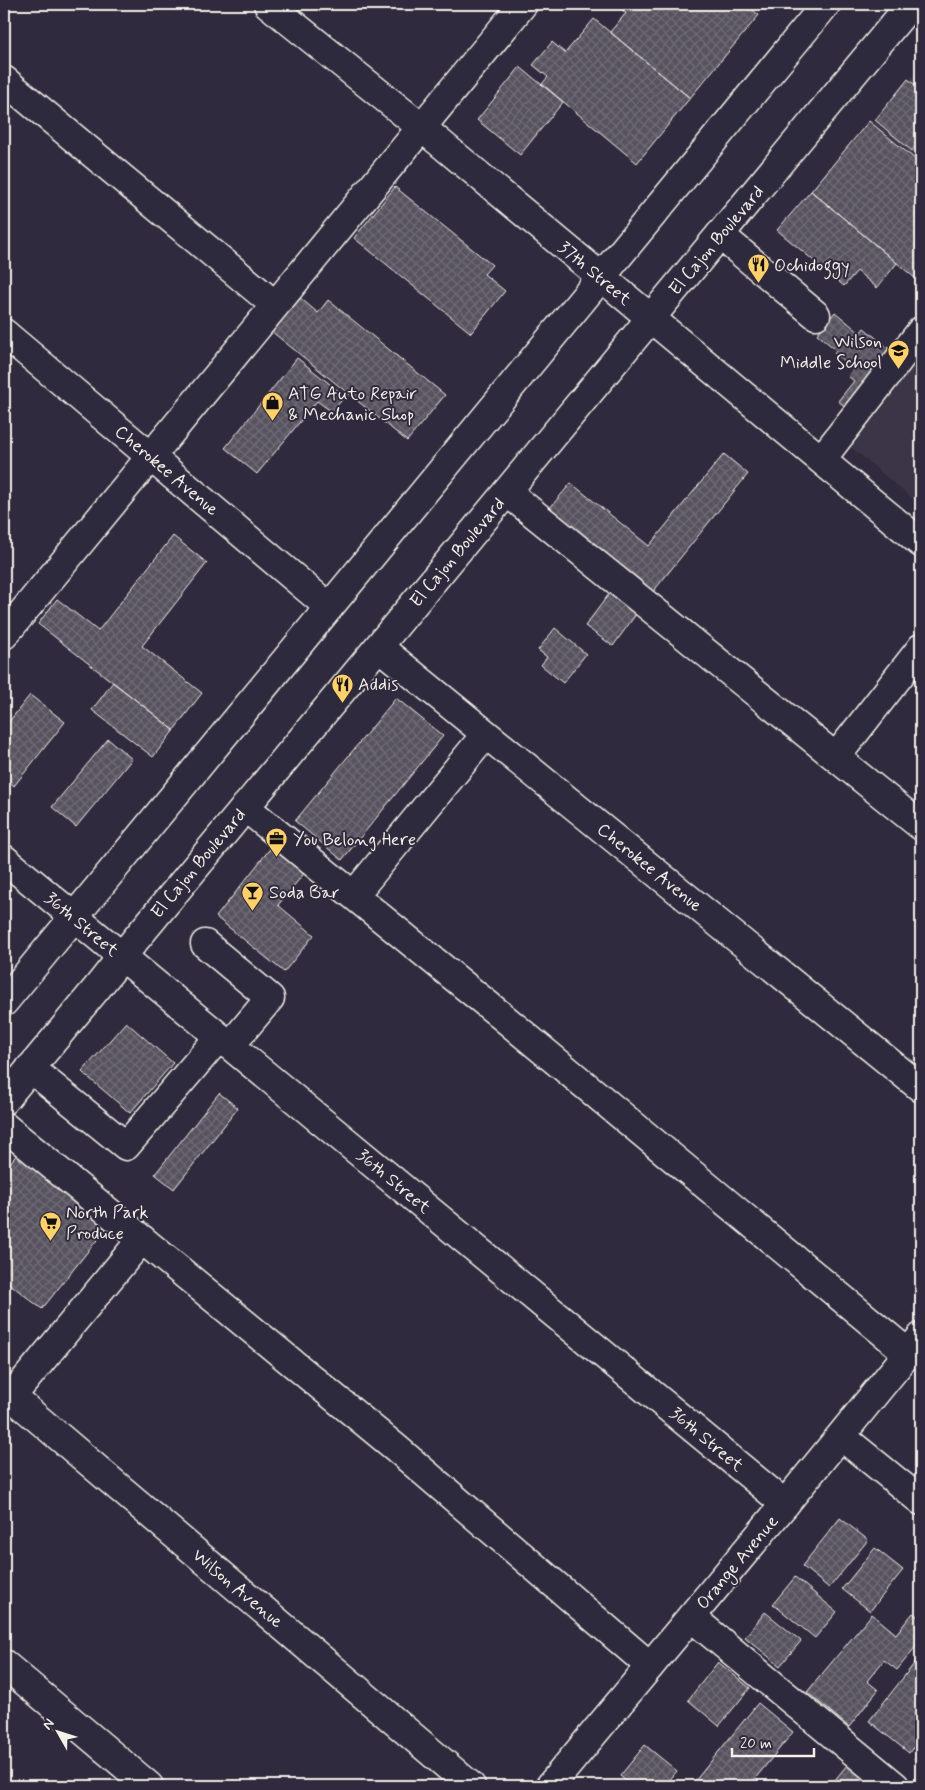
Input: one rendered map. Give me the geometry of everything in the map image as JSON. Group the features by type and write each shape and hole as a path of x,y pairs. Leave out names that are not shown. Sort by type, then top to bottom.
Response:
{"street":[{"name":"37th Street","path":"268,4 421,127 921,543"},
{"path":"8,619 151,456 523,4"},
{"path":"4,1002 826,4"},
{"name":"El Cajon Boulevard","path":"4,1100 912,4"},
{"path":"4,80 275,306"},
{"path":"720,235 816,315"},
{"path":"821,460 921,331"},
{"name":"Cherokee Avenue","path":"4,333 329,607"},
{"path":"506,492 921,826"},
{"name":"Cherokee Avenue","path":"379,646 921,1088"},
{"path":"836,757 921,648"},
{"path":"354,895 486,734"},
{"path":"245,807 915,1345"},
{"name":"36th Street","path":"4,859 785,1504"},
{"path":"30,1068 126,1146 224,1041 270,998 205,944"},
{"path":"4,1126 396,1448 650,1666"},
{"path":"9,1402 142,1239"},
{"name":"Orange Avenue","path":"550,1786 915,1345"},
{"name":"Wilson Avenue","path":"9,1402 471,1786"},
{"path":"841,1436 921,1501"},
{"path":"691,1617 895,1786"},
{"path":"4,1664 149,1786"}],"shaded area":[{"path":"921,66 921,163 873,124"},
{"name":"Wilson Middle School","path":"921,313 921,506 827,427"}],"building":[{"path":"614,4 745,4 759,15 690,98 610,32 626,13"},
{"path":"594,19 690,98 637,163 542,84 548,77 533,65 552,42 565,53"},
{"path":"520,67 563,102 520,155 477,120"},
{"path":"908,79 921,90 921,140 912,151 875,120"},
{"path":"869,121 921,164 921,283 811,191"},
{"path":"395,187 492,265 484,274 505,291 471,333 354,238"},
{"path":"811,191 897,263 877,288 857,271 844,286 777,230"},
{"path":"299,297 318,313 328,300 445,395 407,441 271,331"},
{"path":"835,312 860,333 864,328 893,352 847,408 838,401 854,381 848,376 854,369 834,353 836,350 817,334"},
{"name":"ATG Auto Repair & Mechanic Shop","path":"297,358 345,396 332,412 317,401 257,474 225,448"},
{"path":"724,454 748,474 652,593 549,509 571,483 649,546"},
{"path":"173,536 207,563 142,646 202,693 174,730 38,624 57,599 98,631"},
{"path":"612,590 639,610 613,646 585,626"},
{"path":"555,628 586,654 563,683 541,665 547,657 538,650"},
{"path":"113,682 174,730 153,757 92,710"},
{"path":"30,695 65,722 14,786 4,777 4,728"},
{"path":"396,698 443,736 342,860 295,821"},
{"path":"108,739 132,759 76,827 52,807"},
{"name":"Soda Bar","path":"273,845 306,871 278,905 314,935 284,972 216,917"},
{"path":"126,1022 173,1063 130,1113 82,1072"},
{"path":"219,1093 238,1108 174,1189 155,1174"},
{"name":"North Park Produce","path":"17,1154 108,1226 42,1309 6,1281 4,1283 4,1171"},
{"path":"840,1518 868,1540 829,1588 802,1566"},
{"path":"875,1548 903,1570 870,1611 842,1589"},
{"path":"795,1577 837,1612 815,1638 773,1604"},
{"path":"765,1612 801,1641 780,1666 745,1637"},
{"path":"913,1613 921,1619 921,1640 897,1670 884,1660 867,1681 878,1690 849,1727 807,1692 872,1614 896,1634"},
{"path":"921,1655 921,1737 909,1753 869,1721"},
{"path":"718,1662 750,1688 719,1726 688,1700"},
{"path":"758,1703 793,1732 749,1786 691,1786"},
{"path":"645,1745 677,1771 665,1786 632,1786 620,1776"},
{"path":"921,1750 921,1765 914,1759"},
{"path":"847,1765 874,1786 830,1786"}],"place":[{"name":"Ochidoggy","path":"758,284"},
{"name":"Wilson Middle School","path":"898,370"},
{"name":"ATG Auto Repair & Mechanic Shop","path":"272,422"},
{"name":"Addis","path":"342,703"},
{"name":"You Belong Here","path":"277,858"},
{"name":"Soda Bar","path":"253,911"},
{"name":"North Park Produce","path":"50,1241"}]}
